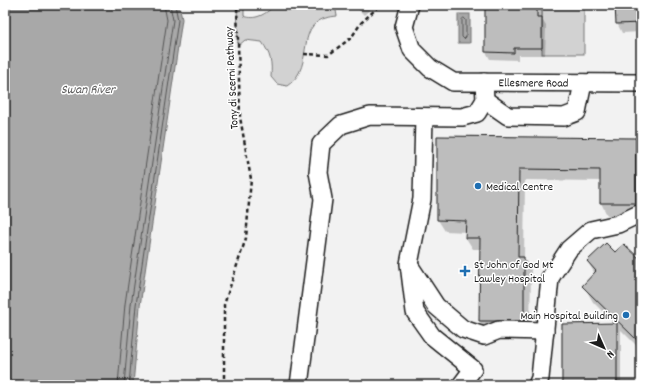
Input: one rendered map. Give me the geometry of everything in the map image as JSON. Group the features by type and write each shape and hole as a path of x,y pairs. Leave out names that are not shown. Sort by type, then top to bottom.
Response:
{"street":[{"name":"Ellesmere Road","path":"410,5 404,28 412,50 430,68 453,82 641,84"},
{"path":"299,385 323,199 318,172 321,144 340,125 370,116 462,117 477,113 485,100 484,82"},
{"path":"485,100 508,116 564,117 577,112 583,83"},
{"path":"424,117 422,199 409,264 415,312 432,336 473,369 461,385"},
{"path":"537,385 540,378 550,278 569,249 592,230 618,224 641,213"},
{"path":"409,264 436,306 463,329 484,336 499,330 545,331"}],"path":[{"name":"Tony di Scerni Pathway","path":"224,385 224,305 246,238 251,179 240,118 237,5"},
{"path":"304,54 328,56 351,38 361,24 380,5"}],"shaded area":[{"path":"237,5 248,5 244,9 244,16 253,18 268,11 275,5 335,5 337,16 322,19 313,25 306,44 302,67 296,77 287,86 277,84 271,77 270,59 262,42 245,40 238,46"},
{"path":"542,5 584,5 584,54 542,54"}],"water":[{"name":"Swan River","path":"5,5 179,5 182,19 140,306 133,385 5,385"},
{"path":"458,14 470,14 470,43 458,43"}],"building":[{"path":"537,5 537,17 542,17 542,48 514,48 514,53 485,52 485,6"},
{"path":"615,5 641,5 641,23 616,24"},
{"name":"Medical Centre","path":"437,136 636,138 636,203 600,203 600,170 519,169 518,257 524,257 524,321 479,321 480,238 465,238 466,221 437,220"},
{"name":"Main Hospital Building","path":"606,243 615,252 624,244 641,260 641,344 582,286 596,271 587,261"},
{"path":"617,323 617,385 562,385 562,324"}],"place":[{"name":"Medical Centre","path":"478,186"},
{"name":"St John of God Mt Lawley Hospital","path":"465,271"},
{"name":"Main Hospital Building","path":"626,315"}]}
